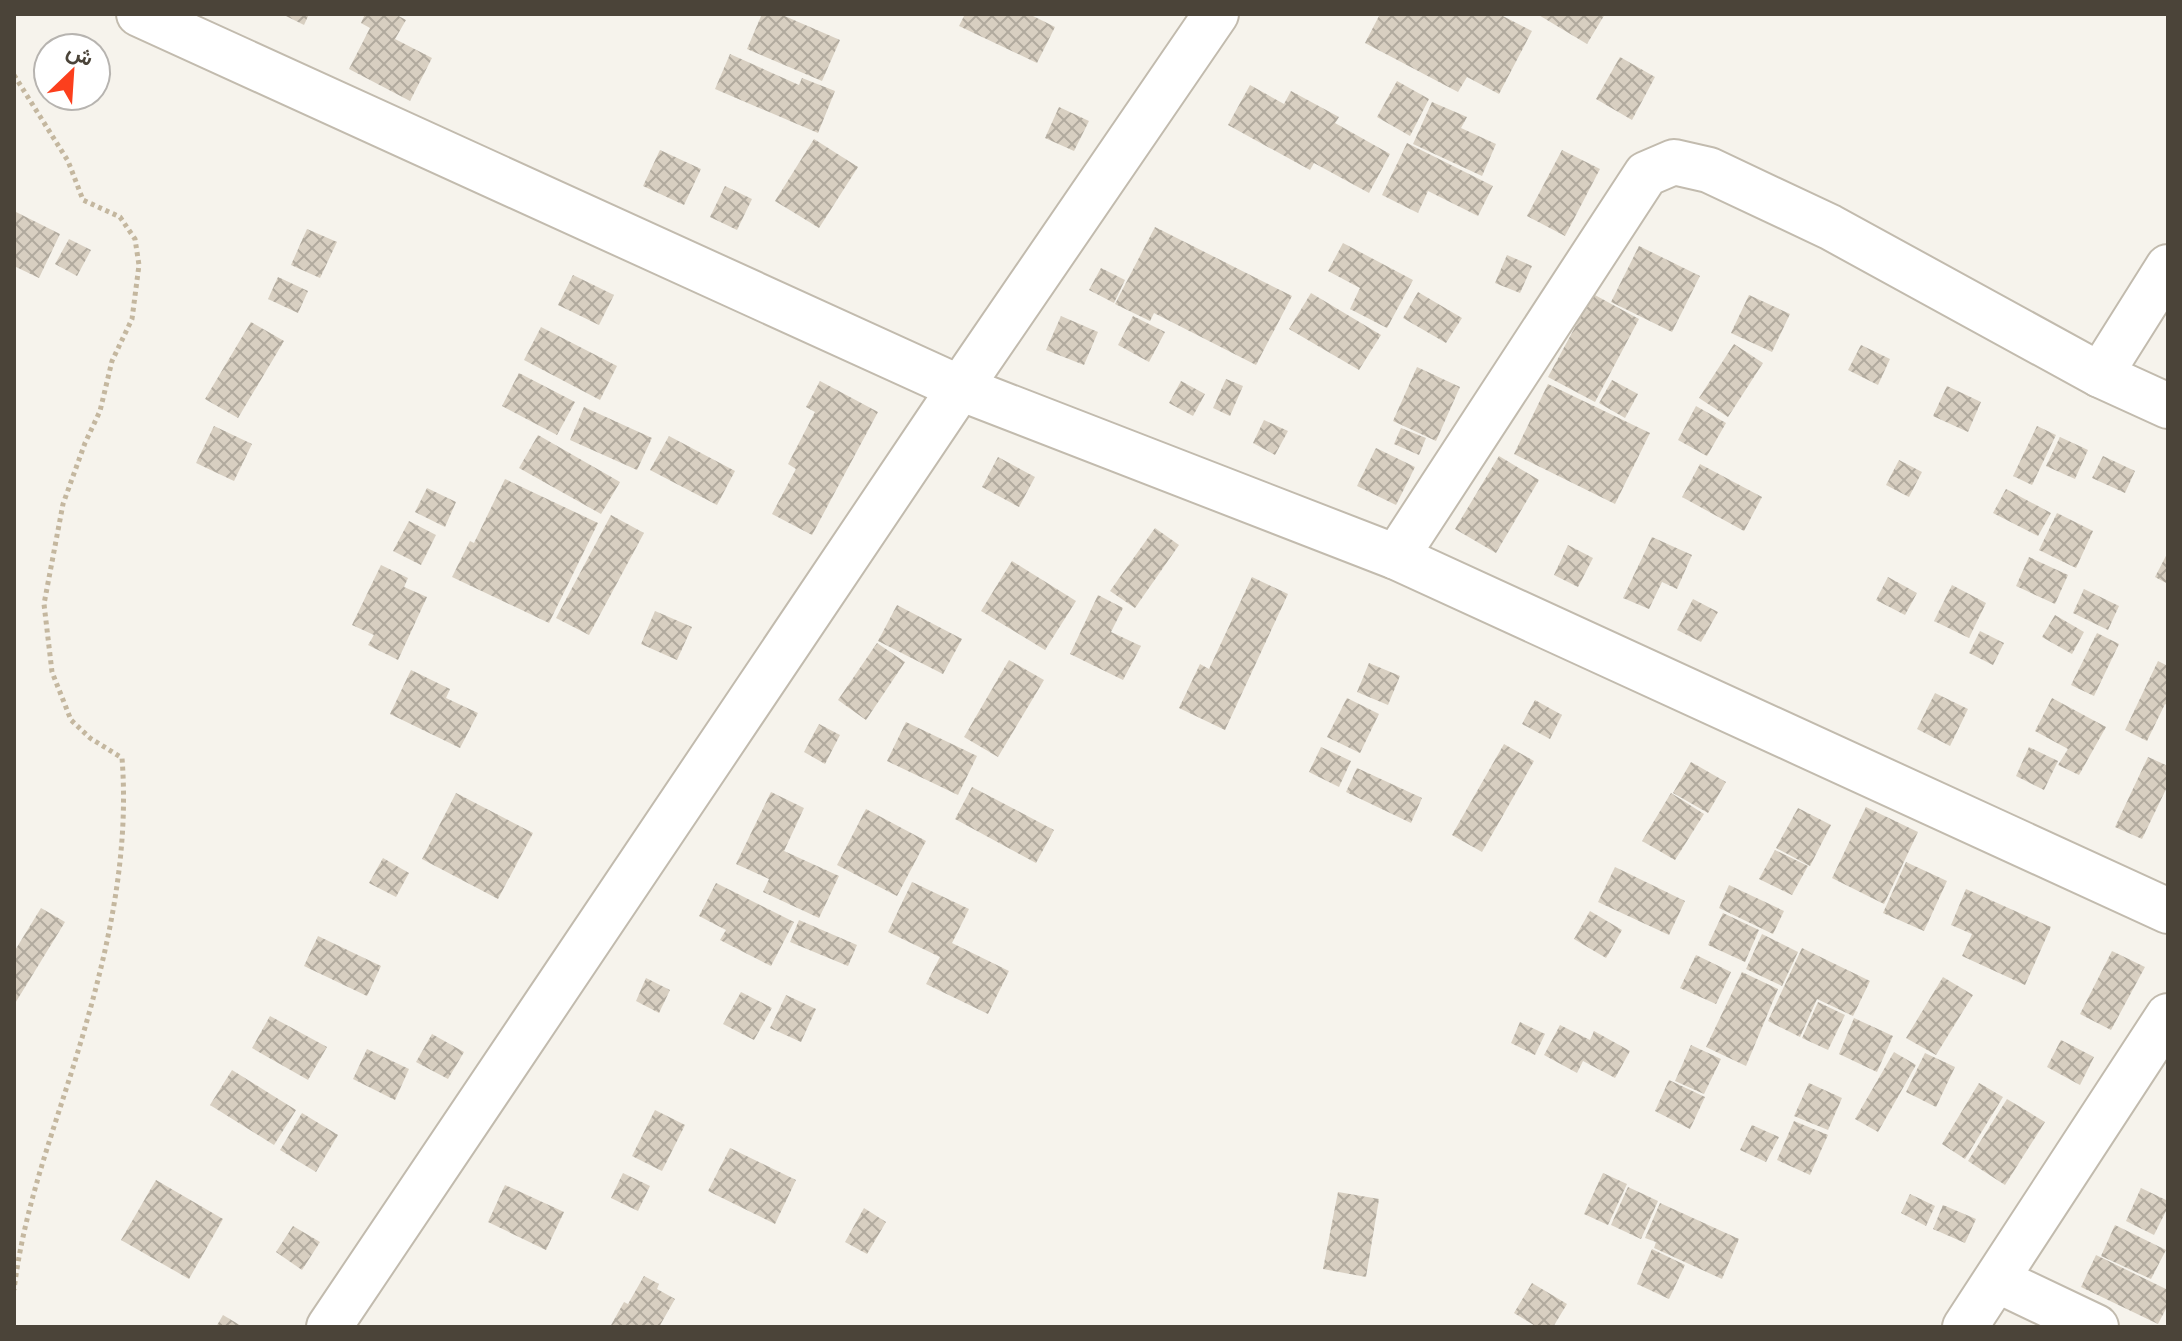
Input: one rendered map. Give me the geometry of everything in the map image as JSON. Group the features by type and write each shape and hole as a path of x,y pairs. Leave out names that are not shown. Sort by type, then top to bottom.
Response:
{"street":[{"path":"139,14 960,388 1396,557 2168,911"},
{"path":"329,1327 960,388 1216,14"},
{"path":"1396,557 1646,174 1674,162 1709,170 1830,227 2100,375 2168,406"},
{"path":"2100,375 2168,267"},
{"path":"1965,1327 2168,1016"},
{"path":"1997,1280 2096,1327"}],"path":[{"path":"14,75 68,161 83,200 120,217 135,239 139,265 132,319 112,361 100,411 63,504 44,604 52,672 71,720 90,738 122,758 125,796 117,893 86,1026 51,1132 20,1245 14,1290"}],"building":[{"path":"282,14 309,14 304,25"},
{"path":"365,14 395,14 406,20 395,39 432,58 410,101 349,69 370,28 361,23"},
{"path":"762,14 780,14 840,40 822,81 747,49"},
{"path":"965,14 1029,14 1055,27 1037,63 959,26"},
{"path":"1380,14 1499,14 1532,31 1499,94 1467,77 1458,92 1365,43"},
{"path":"1537,14 1605,14 1587,44"},
{"path":"730,54 799,85 802,78 835,91 818,133 715,89"},
{"path":"1620,57 1655,77 1632,120 1596,99"},
{"path":"1397,81 1429,99 1410,136 1377,117"},
{"path":"1250,85 1284,104 1291,91 1339,117 1335,123 1390,154 1369,193 1314,163 1310,170 1228,125"},
{"path":"1432,102 1467,117 1461,128 1496,144 1482,176 1413,144"},
{"path":"1059,107 1089,121 1074,151 1045,138"},
{"path":"814,139 858,167 819,228 775,201"},
{"path":"1407,143 1493,186 1478,216 1428,191 1418,213 1382,195"},
{"path":"660,150 701,169 684,205 643,186"},
{"path":"1562,150 1600,169 1565,236 1527,216"},
{"path":"725,186 752,199 737,230 710,217"},
{"path":"14,211 60,234 39,278 14,266"},
{"path":"1155,227 1292,296 1256,365 1154,313 1150,321 1115,304"},
{"path":"307,229 337,242 320,278 291,265"},
{"path":"69,239 91,250 77,276 55,264"},
{"path":"1343,243 1413,280 1387,328 1350,309 1360,288 1328,271"},
{"path":"1639,246 1700,276 1672,332 1611,302"},
{"path":"1507,255 1532,266 1520,293 1495,283"},
{"path":"1101,268 1125,280 1114,303 1089,290"},
{"path":"573,275 614,295 599,325 558,305"},
{"path":"278,277 308,291 298,313 268,299"},
{"path":"1418,292 1462,318 1446,343 1403,318"},
{"path":"1311,293 1381,335 1359,370 1289,329"},
{"path":"1593,294 1639,319 1595,402 1548,377"},
{"path":"1749,295 1790,314 1772,352 1731,333"},
{"path":"1061,316 1098,332 1084,365 1046,350"},
{"path":"1133,316 1165,332 1149,362 1118,345"},
{"path":"251,322 284,341 238,418 205,399"},
{"path":"541,327 617,366 600,400 524,360"},
{"path":"1734,344 1763,363 1728,417 1699,398"},
{"path":"1861,345 1890,359 1878,385 1848,370"},
{"path":"1417,367 1460,387 1436,441 1393,421"},
{"path":"519,373 575,402 557,435 502,406"},
{"path":"1226,379 1243,386 1230,416 1213,408"},
{"path":"1612,380 1638,394 1625,418 1599,403"},
{"path":"820,381 878,412 812,535 772,514 796,469 788,464 815,412 806,407"},
{"path":"1181,381 1205,394 1193,416 1169,403"},
{"path":"1548,384 1650,433 1615,504 1514,454"},
{"path":"1947,386 1981,402 1968,432 1933,416"},
{"path":"1696,406 1726,423 1707,456 1678,440"},
{"path":"584,407 652,438 637,470 570,440"},
{"path":"1264,420 1288,431 1275,455 1253,443"},
{"path":"214,426 252,444 234,481 196,463"},
{"path":"2037,426 2056,435 2032,485 2013,476"},
{"path":"1401,428 1426,438 1419,455 1394,444"},
{"path":"538,435 620,482 601,514 519,468"},
{"path":"669,436 735,471 717,505 650,470"},
{"path":"2060,437 2088,450 2075,479 2046,466"},
{"path":"1376,448 1415,467 1396,505 1357,486"},
{"path":"1499,456 1539,480 1496,553 1455,529"},
{"path":"2103,456 2135,471 2125,493 2092,478"},
{"path":"998,457 1035,477 1019,507 982,487"},
{"path":"1899,460 1922,472 1909,497 1886,485"},
{"path":"1700,464 1762,497 1744,531 1682,497"},
{"path":"505,479 598,523 549,623 452,577 470,541 474,543"},
{"path":"427,488 456,502 445,527 415,512"},
{"path":"2006,489 2051,513 2038,536 1993,513"},
{"path":"2057,513 2093,531 2076,568 2039,550"},
{"path":"611,515 644,533 589,635 556,618"},
{"path":"409,521 436,535 421,565 393,551"},
{"path":"1155,528 1179,545 1135,608 1110,591"},
{"path":"1652,537 1692,555 1677,589 1662,582 1649,609 1623,598"},
{"path":"1568,545 1593,558 1578,587 1554,575"},
{"path":"2168,552 2168,584 2155,577"},
{"path":"2029,557 2068,575 2055,604 2016,586"},
{"path":"1012,561 1076,601 1045,650 981,611"},
{"path":"381,565 408,578 404,587 427,597 398,660 368,645 374,635 352,625"},
{"path":"1252,577 1288,594 1225,730 1179,708 1200,664 1209,669"},
{"path":"1888,577 1917,593 1905,615 1876,600"},
{"path":"1952,585 1986,603 1969,638 1934,621"},
{"path":"2084,589 2119,606 2108,630 2073,613"},
{"path":"1098,595 1123,608 1111,632 1141,646 1123,680 1070,654"},
{"path":"1693,599 1718,612 1701,642 1677,630"},
{"path":"897,605 962,639 943,674 878,641"},
{"path":"655,611 692,627 677,660 641,644"},
{"path":"2055,615 2084,632 2072,654 2042,637"},
{"path":"1980,631 2004,643 1993,665 1969,653"},
{"path":"2097,633 2119,644 2094,696 2071,685"},
{"path":"877,643 905,662 866,720 838,700"},
{"path":"1009,660 1044,680 998,757 964,737"},
{"path":"2158,661 2168,666 2168,706 2165,704 2147,741 2125,730"},
{"path":"1369,663 1400,676 1388,705 1357,692"},
{"path":"411,670 450,689 446,698 478,713 460,748 390,714"},
{"path":"1935,693 1968,709 1950,746 1917,729"},
{"path":"1347,698 1379,714 1360,753 1327,737"},
{"path":"2052,698 2106,727 2079,775 2058,765 2068,749 2035,731"},
{"path":"1535,700 1562,715 1550,739 1522,724"},
{"path":"906,722 977,756 958,795 887,761"},
{"path":"819,724 840,735 825,764 804,752"},
{"path":"1504,744 1534,761 1482,852 1452,835"},
{"path":"1321,747 1351,761 1339,787 1309,772"},
{"path":"2029,747 2058,761 2044,790 2016,776"},
{"path":"2148,757 2168,766 2168,785 2142,839 2115,827"},
{"path":"1691,762 1726,782 1708,813 1673,793"},
{"path":"1357,768 1422,798 1411,823 1346,792"},
{"path":"972,787 1054,830 1036,863 955,819"},
{"path":"771,792 804,808 784,851 839,876 819,918 763,892 769,879 736,864"},
{"path":"456,793 533,833 498,899 422,859"},
{"path":"1671,793 1704,814 1675,860 1642,841"},
{"path":"1866,807 1918,832 1884,904 1832,878"},
{"path":"1798,808 1831,825 1810,866 1776,848"},
{"path":"866,809 926,841 897,896 837,865"},
{"path":"1775,850 1808,866 1792,895 1759,879"},
{"path":"383,858 409,873 396,897 369,883"},
{"path":"1906,862 1947,881 1924,931 1883,913"},
{"path":"1615,867 1685,901 1669,935 1598,902"},
{"path":"912,882 969,909 952,943 1009,971 988,1014 926,984 940,957 888,932"},
{"path":"716,883 794,922 771,966 720,940 726,930 699,916"},
{"path":"1729,885 1784,911 1773,934 1719,908"},
{"path":"1966,889 2051,927 2025,985 1962,956 1972,934 1951,925"},
{"path":"41,908 65,922 14,1005 14,952"},
{"path":"1590,911 1622,930 1606,958 1574,939"},
{"path":"1723,913 1759,930 1745,962 1708,945"},
{"path":"799,920 857,945 848,966 790,942"},
{"path":"1762,934 1798,952 1782,986 1746,969"},
{"path":"318,936 381,966 367,996 304,966"},
{"path":"1802,948 1870,981 1853,1016 1817,999 1800,1037 1768,1021"},
{"path":"2112,951 2145,967 2111,1030 2080,1014"},
{"path":"1696,955 1731,972 1716,1004 1680,988"},
{"path":"1742,972 1778,989 1746,1066 1706,1047"},
{"path":"1943,977 1973,995 1936,1055 1906,1038"},
{"path":"646,978 670,990 659,1013 636,1001"},
{"path":"741,992 772,1008 754,1040 723,1024"},
{"path":"786,995 816,1009 801,1042 770,1028"},
{"path":"1818,1002 1845,1015 1828,1050 1802,1038"},
{"path":"270,1016 327,1047 308,1080 252,1048"},
{"path":"1854,1018 1893,1036 1877,1072 1839,1054"},
{"path":"1520,1022 1545,1034 1535,1055 1511,1043"},
{"path":"1560,1025 1590,1040 1594,1031 1630,1051 1615,1078 1583,1061 1577,1073 1544,1055"},
{"path":"432,1034 464,1052 448,1079 416,1062"},
{"path":"2061,1040 2094,1057 2080,1085 2047,1067"},
{"path":"1691,1045 1721,1059 1704,1094 1675,1081"},
{"path":"367,1049 409,1069 395,1100 353,1079"},
{"path":"1894,1052 1916,1065 1878,1132 1855,1119"},
{"path":"1925,1053 1955,1067 1936,1107 1906,1092"},
{"path":"232,1070 296,1110 274,1145 210,1105"},
{"path":"1669,1080 1705,1097 1690,1129 1655,1111"},
{"path":"1809,1083 1842,1098 1828,1130 1794,1116"},
{"path":"1979,1083 2003,1097 1965,1159 1942,1144"},
{"path":"2007,1099 2045,1122 2005,1185 1968,1161"},
{"path":"655,1110 685,1125 662,1171 632,1156"},
{"path":"302,1113 338,1135 316,1172 280,1150"},
{"path":"1794,1121 1828,1135 1810,1175 1777,1160"},
{"path":"1752,1125 1779,1137 1766,1162 1740,1150"},
{"path":"730,1148 796,1180 775,1224 708,1191"},
{"path":"623,1173 650,1186 638,1211 611,1198"},
{"path":"1603,1173 1627,1184 1608,1225 1584,1214"},
{"path":"156,1180 223,1219 189,1279 121,1240"},
{"path":"505,1185 564,1212 546,1250 488,1222"},
{"path":"1628,1187 1658,1201 1641,1239 1611,1225"},
{"path":"2141,1188 2168,1201 2154,1235 2126,1221"},
{"path":"1338,1192 1379,1199 1366,1277 1323,1269"},
{"path":"1910,1194 1935,1206 1926,1226 1901,1213"},
{"path":"1660,1203 1739,1239 1722,1279 1654,1248 1656,1242 1645,1238"},
{"path":"1943,1205 1976,1219 1965,1243 1933,1229"},
{"path":"864,1208 886,1222 867,1254 845,1242"},
{"path":"2115,1225 2166,1250 2151,1279 2101,1256"},
{"path":"293,1226 320,1242 302,1270 276,1252"},
{"path":"1652,1249 1685,1265 1669,1299 1637,1284"},
{"path":"2096,1255 2168,1290 2168,1305 2158,1324 2081,1287"},
{"path":"644,1276 659,1284 657,1289 675,1299 659,1327 610,1327 624,1302 628,1304"},
{"path":"1532,1283 1567,1304 1553,1327 1537,1327 1514,1313"},
{"path":"223,1315 243,1327 216,1327"}]}
